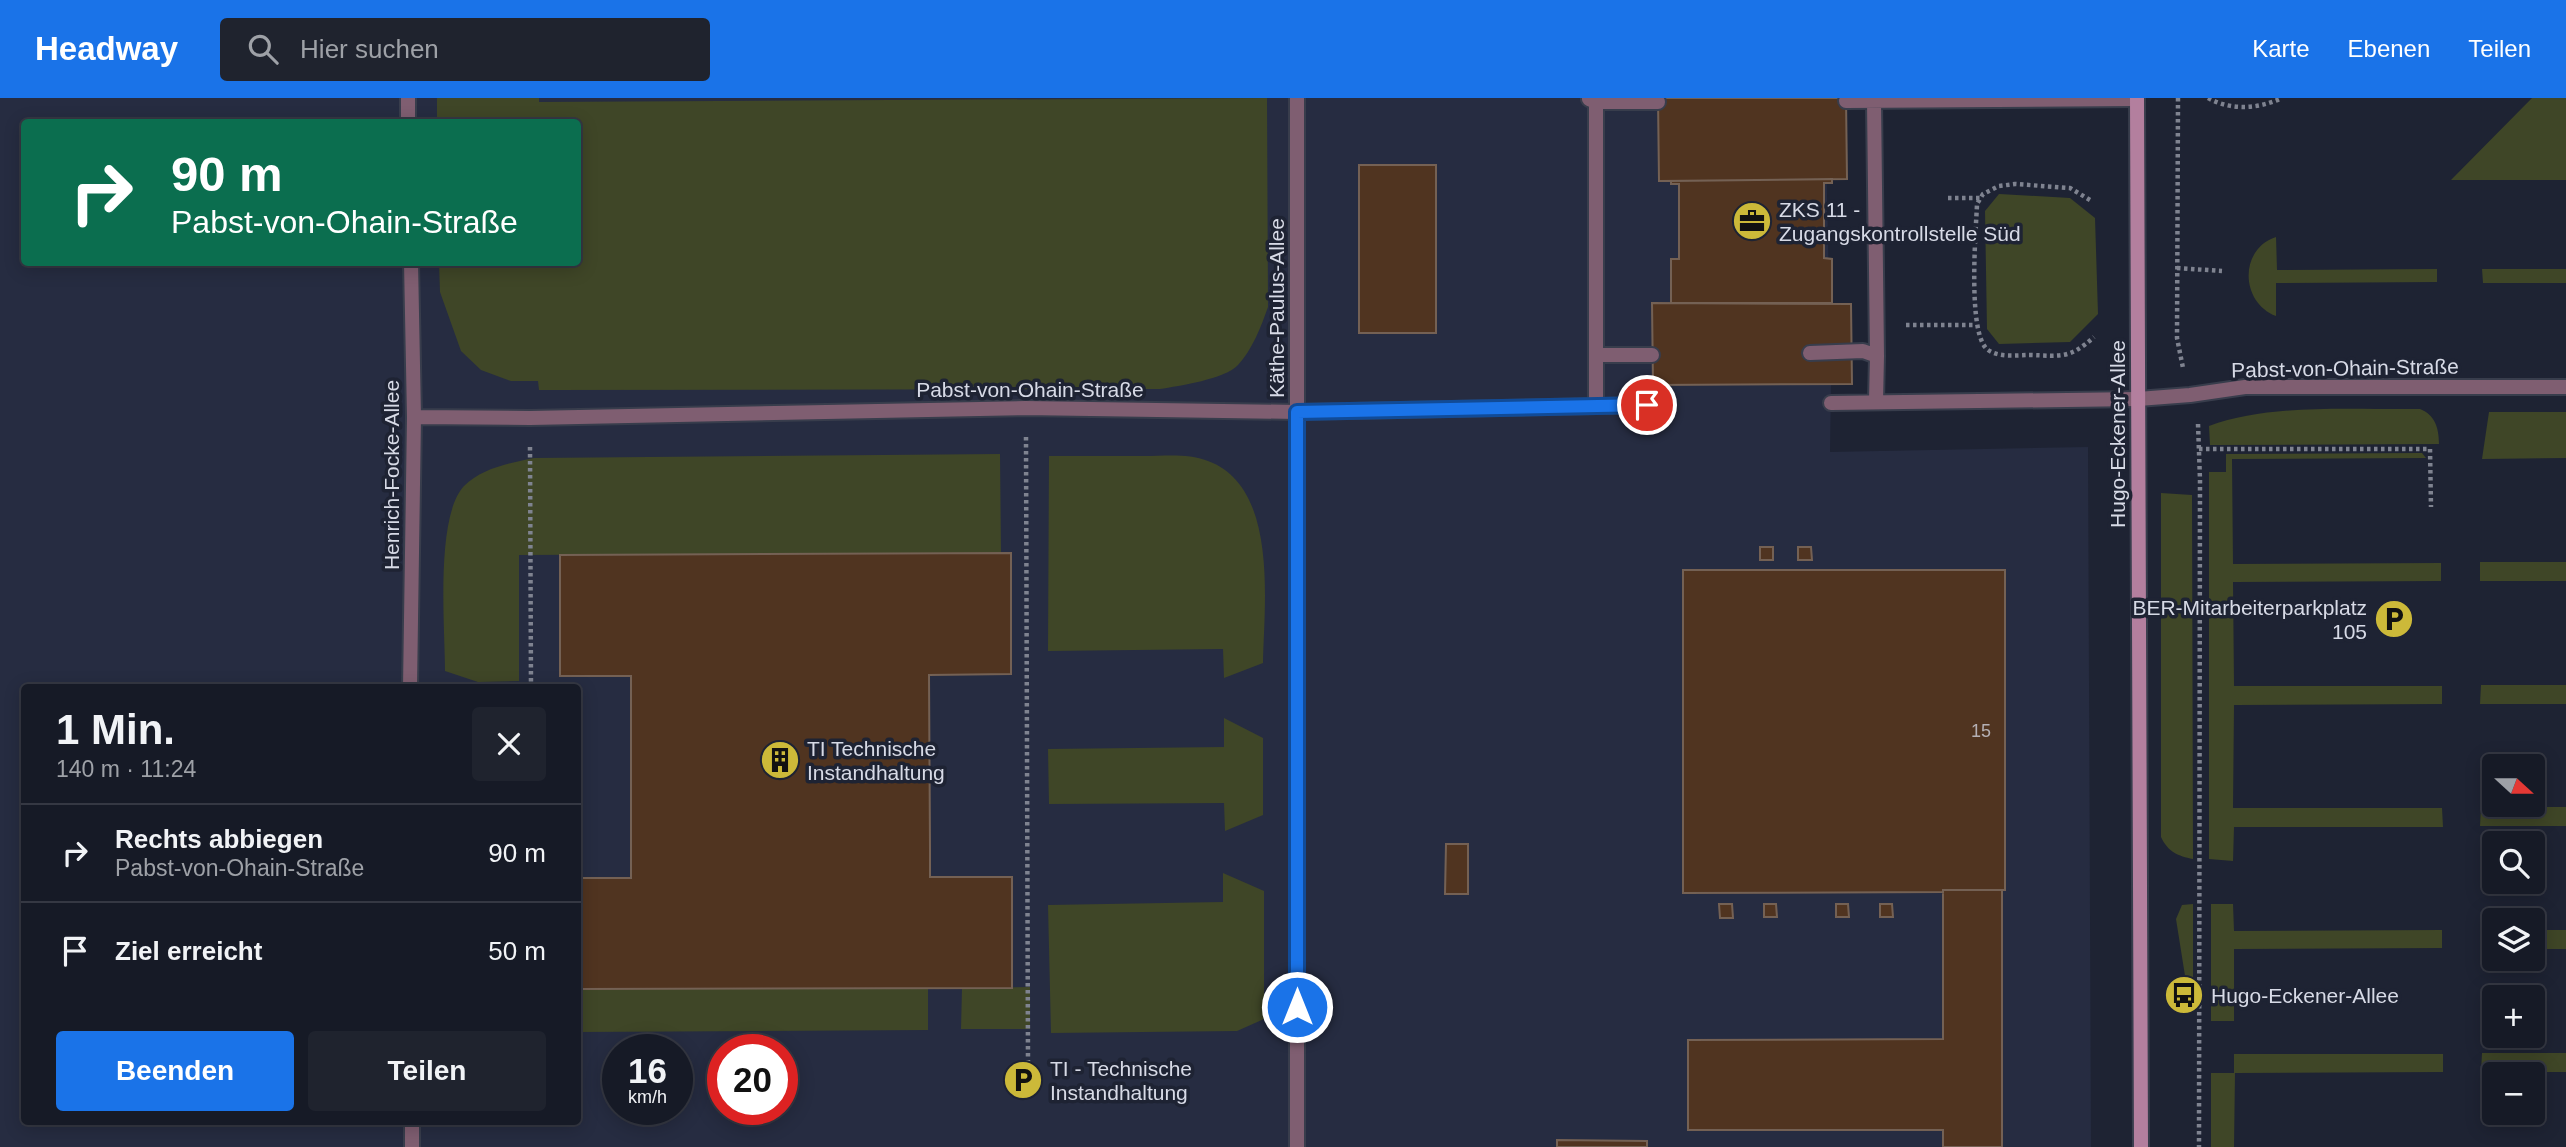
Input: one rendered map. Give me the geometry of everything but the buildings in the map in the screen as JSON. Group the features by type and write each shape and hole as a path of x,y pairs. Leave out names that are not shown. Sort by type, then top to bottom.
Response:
{"street":[{"path":"408,98 408,119"},
{"name":"Käthe-Paulus-Allee","path":"1297,98 1297,1147"},
{"path":"1846,101 2137,99"},
{"name":"Hugo-Eckener-Allee","path":"2137,99 2141,1147"},
{"path":"1596,405 1592,100 1658,102"},
{"path":"1874,101 1876,401"},
{"name":"Henrich-Focke-Allee","path":"410,684 414,416 411,266"},
{"path":"1810,353 1863,352 1877,356"},
{"path":"1597,355 1652,355"},
{"name":"Pabst-von-Ohain-Straße","path":"1831,403 2138,399 2245,387 2566,387"},
{"name":"Pabst-von-Ohain-Straße","path":"414,416 530,418 1026,408 1297,412 1647,405"},
{"path":"412,1125 412,1147"}],"path":[{"path":"2178,98 2178,346 2200,429 2199,1147"},
{"path":"2208,98 2234,107 2263,106 2282,98"},
{"path":"2090,200 2070,187 2015,184 1999,186 1983,194 1977,204 1976,325 1986,349 1999,355 2059,356 2077,352 2094,337"},
{"path":"1948,198 1980,198"},
{"path":"2177,268 2222,271"},
{"path":"1877,324 1976,325"},
{"path":"1026,408 1028,1063"},
{"path":"530,418 531,684"},
{"path":"2199,449 2430,449 2431,507"},
{"path":"2184,995 2200,995"}],"shaded area":[{"path":"0,98 1825,98 1830,452 2088,447 2091,1147 0,1147"}],"green space":[{"path":"437,98 539,98 539,102 1267,98 1268,307 1252,345 1232,370 1201,381 1160,389 539,390 538,381 511,381 481,370 461,351 440,292 439,266 581,266 581,119 437,119"},
{"path":"2532,98 2566,98 2566,180 2451,180"},
{"path":"1999,194 2070,198 2095,218 2098,314 2070,342 1999,344 1987,329 1985,211"},
{"path":"2276,237 2277,270 2437,269 2437,282 2276,283 2276,316 2264,309 2256,299 2250,288 2249,276 2255,252"},
{"path":"2482,269 2566,269 2566,283 2483,283"},
{"path":"2313,409 2420,409 2435,423 2439,444 2210,445 2209,426 2259,414"},
{"path":"2489,412 2566,412 2566,458 2482,459"},
{"path":"2422,453 2426,458 2232,459 2233,564 2441,563 2441,581 2233,582 2234,686 2442,686 2442,704 2234,705 2233,808 2442,808 2443,827 2234,827 2233,861 2209,859 2209,472 2226,472 2226,454"},
{"path":"1000,454 1001,553 519,555 519,681 478,682 445,671 443,602 445,547 449,522 455,501 464,486 488,471 534,458"},
{"path":"1049,456 1184,456 1208,461 1231,475 1247,495 1257,521 1262,550 1265,580 1263,663 1224,678 1223,649 1048,651"},
{"path":"2161,493 2192,495 2193,859 2174,852 2161,837"},
{"path":"2480,562 2566,562 2566,581 2480,581"},
{"path":"2481,685 2566,685 2566,704 2480,704"},
{"path":"1224,718 1263,738 1263,815 1225,831 1224,803 1049,804 1048,749 1224,747"},
{"path":"2481,807 2482,817 2545,817 2545,807 2566,807 2566,826 2480,826"},
{"path":"1223,873 1264,891 1264,1019 1237,1031 1051,1033 1048,905 1223,902"},
{"path":"2193,904 2193,984 2186,982 2176,919 2182,905"},
{"path":"2211,904 2233,904 2234,931 2442,930 2442,948 2234,949 2234,1021 2211,1021"},
{"path":"2545,930 2566,930 2566,949 2545,949"},
{"path":"928,987 928,1030 581,1032 581,989"},
{"path":"1030,987 1030,1029 961,1029 962,988"},
{"path":"2482,1053 2566,1053 2566,1072 2545,1072 2545,1062 2482,1062 2481,1072"},
{"path":"2234,1054 2443,1054 2443,1072 2235,1073 2234,1147 2211,1147 2211,1073 2234,1073"}],"place":[{"name":"ZKS 11 - Zugangskontrollstelle Süd","path":"1752,221"},
{"name":"BER-Mitarbeiterparkplatz 105","path":"2394,619"},
{"name":"TI Technische Instandhaltung","path":"780,760"},
{"name":"Hugo-Eckener-Allee","path":"2184,995"},
{"name":"TI - Technische Instandhaltung","path":"1023,1080"}],"route":[{"path":"1297,1007 1297,412 1647,405"}]}
